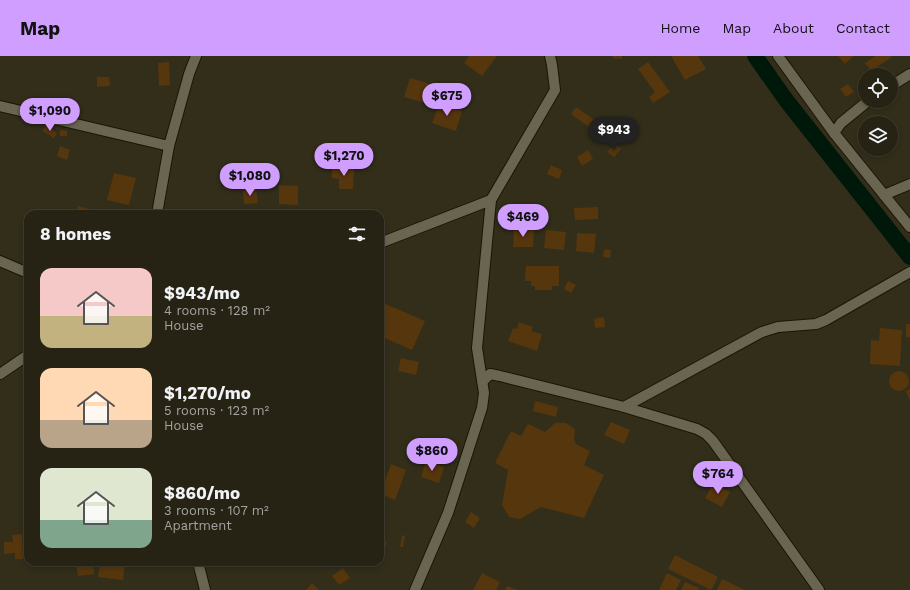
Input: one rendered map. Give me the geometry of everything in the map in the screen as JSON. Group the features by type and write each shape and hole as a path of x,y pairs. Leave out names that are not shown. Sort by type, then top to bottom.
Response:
{"street":[{"path":"158,210 169,146 189,74 196,56"},
{"path":"415,590 448,513 482,408 484,393 477,348 491,200 555,90 550,56"},
{"path":"778,56 834,133 910,227"},
{"path":"898,82 910,74"},
{"path":"0,106 169,146"},
{"path":"834,133 841,123 859,108"},
{"path":"884,195 910,184"},
{"path":"384,240 491,200"},
{"path":"0,261 24,271"},
{"path":"624,407 762,332 778,327 816,324 826,320 910,272"},
{"path":"0,374 24,358"},
{"path":"482,381 490,374 500,376 624,407 697,429 706,434 714,441 819,590"},
{"path":"199,566 204,590"}],"building":[{"path":"469,56 497,56 482,76 464,63"},
{"path":"613,56 622,56 622,59 612,58"},
{"path":"671,56 698,56 706,69 685,80"},
{"path":"838,56 854,56 845,64"},
{"path":"875,56 892,57 876,68 869,68 865,63"},
{"path":"169,62 170,85 159,86 158,63"},
{"path":"648,62 670,92 653,103 649,97 655,92 638,69"},
{"path":"97,77 109,77 110,86 97,87"},
{"path":"410,78 434,85 428,104 404,97"},
{"path":"848,84 854,92 846,97 840,89"},
{"path":"439,104 462,111 456,131 432,123"},
{"path":"576,107 596,121 590,128 571,114"},
{"path":"46,126 57,133 54,138 42,131"},
{"path":"60,130 67,131 67,136 60,136"},
{"path":"615,144 621,149 614,157 607,152"},
{"path":"60,146 70,150 67,160 57,156"},
{"path":"588,150 593,159 582,166 577,157"},
{"path":"551,165 562,170 559,179 547,174"},
{"path":"332,167 354,168 353,189 339,189 339,179 332,178"},
{"path":"114,173 136,178 129,205 107,200"},
{"path":"279,185 298,186 298,205 279,204"},
{"path":"256,189 258,203 244,204 243,190"},
{"path":"78,206 93,210 77,210"},
{"path":"598,207 598,219 575,220 574,208"},
{"path":"514,228 534,229 533,247 513,247"},
{"path":"546,230 566,232 564,250 544,248"},
{"path":"577,233 596,234 594,253 576,251"},
{"path":"604,249 611,250 610,258 603,257"},
{"path":"526,266 559,266 559,286 552,286 552,290 535,290 535,286 531,286 531,281 525,281"},
{"path":"568,281 576,285 571,293 564,289"},
{"path":"384,303 425,321 412,350 384,338"},
{"path":"604,317 605,327 595,328 594,319"},
{"path":"519,322 533,327 531,331 542,334 537,351 508,341 513,328 517,329"},
{"path":"906,324 910,324 910,337 906,337"},
{"path":"880,328 902,330 900,366 870,364 871,340 879,341"},
{"path":"401,358 419,362 416,375 398,371"},
{"path":"899,371 906,374 909,381 906,388 899,391 892,388 889,381 892,374"},
{"path":"910,389 910,400 906,391"},
{"path":"535,401 558,407 556,417 533,411"},
{"path":"611,422 630,430 624,444 604,435"},
{"path":"555,423 566,423 575,429 574,439 576,444 590,451 584,465 604,475 584,518 541,507 520,519 509,517 502,505 508,470 495,463 511,431 521,436 528,424 545,432"},
{"path":"432,439 439,440 436,454 429,452"},
{"path":"426,461 444,467 439,483 421,477"},
{"path":"391,464 406,470 395,500 384,496 384,483"},
{"path":"713,484 730,492 722,507 705,498"},
{"path":"471,512 480,518 474,528 465,522"},
{"path":"22,534 23,559 15,559 15,553 4,554 4,542 13,542 12,535"},
{"path":"402,535 405,536 403,547 400,547"},
{"path":"384,538 387,543 384,548"},
{"path":"675,555 718,577 711,590 668,569"},
{"path":"76,566 93,566 94,574 78,576"},
{"path":"99,566 125,566 123,580 98,577"},
{"path":"343,568 350,578 339,585 332,576"},
{"path":"482,573 500,582 496,590 473,590"},
{"path":"667,573 681,580 676,590 659,590"},
{"path":"722,579 745,590 717,590"},
{"path":"685,582 699,588 698,590 681,590"},
{"path":"312,583 319,590 306,590"},
{"path":"507,586 518,590 505,590"}],"waterway":[{"path":"755,56 786,100 910,257"}]}
